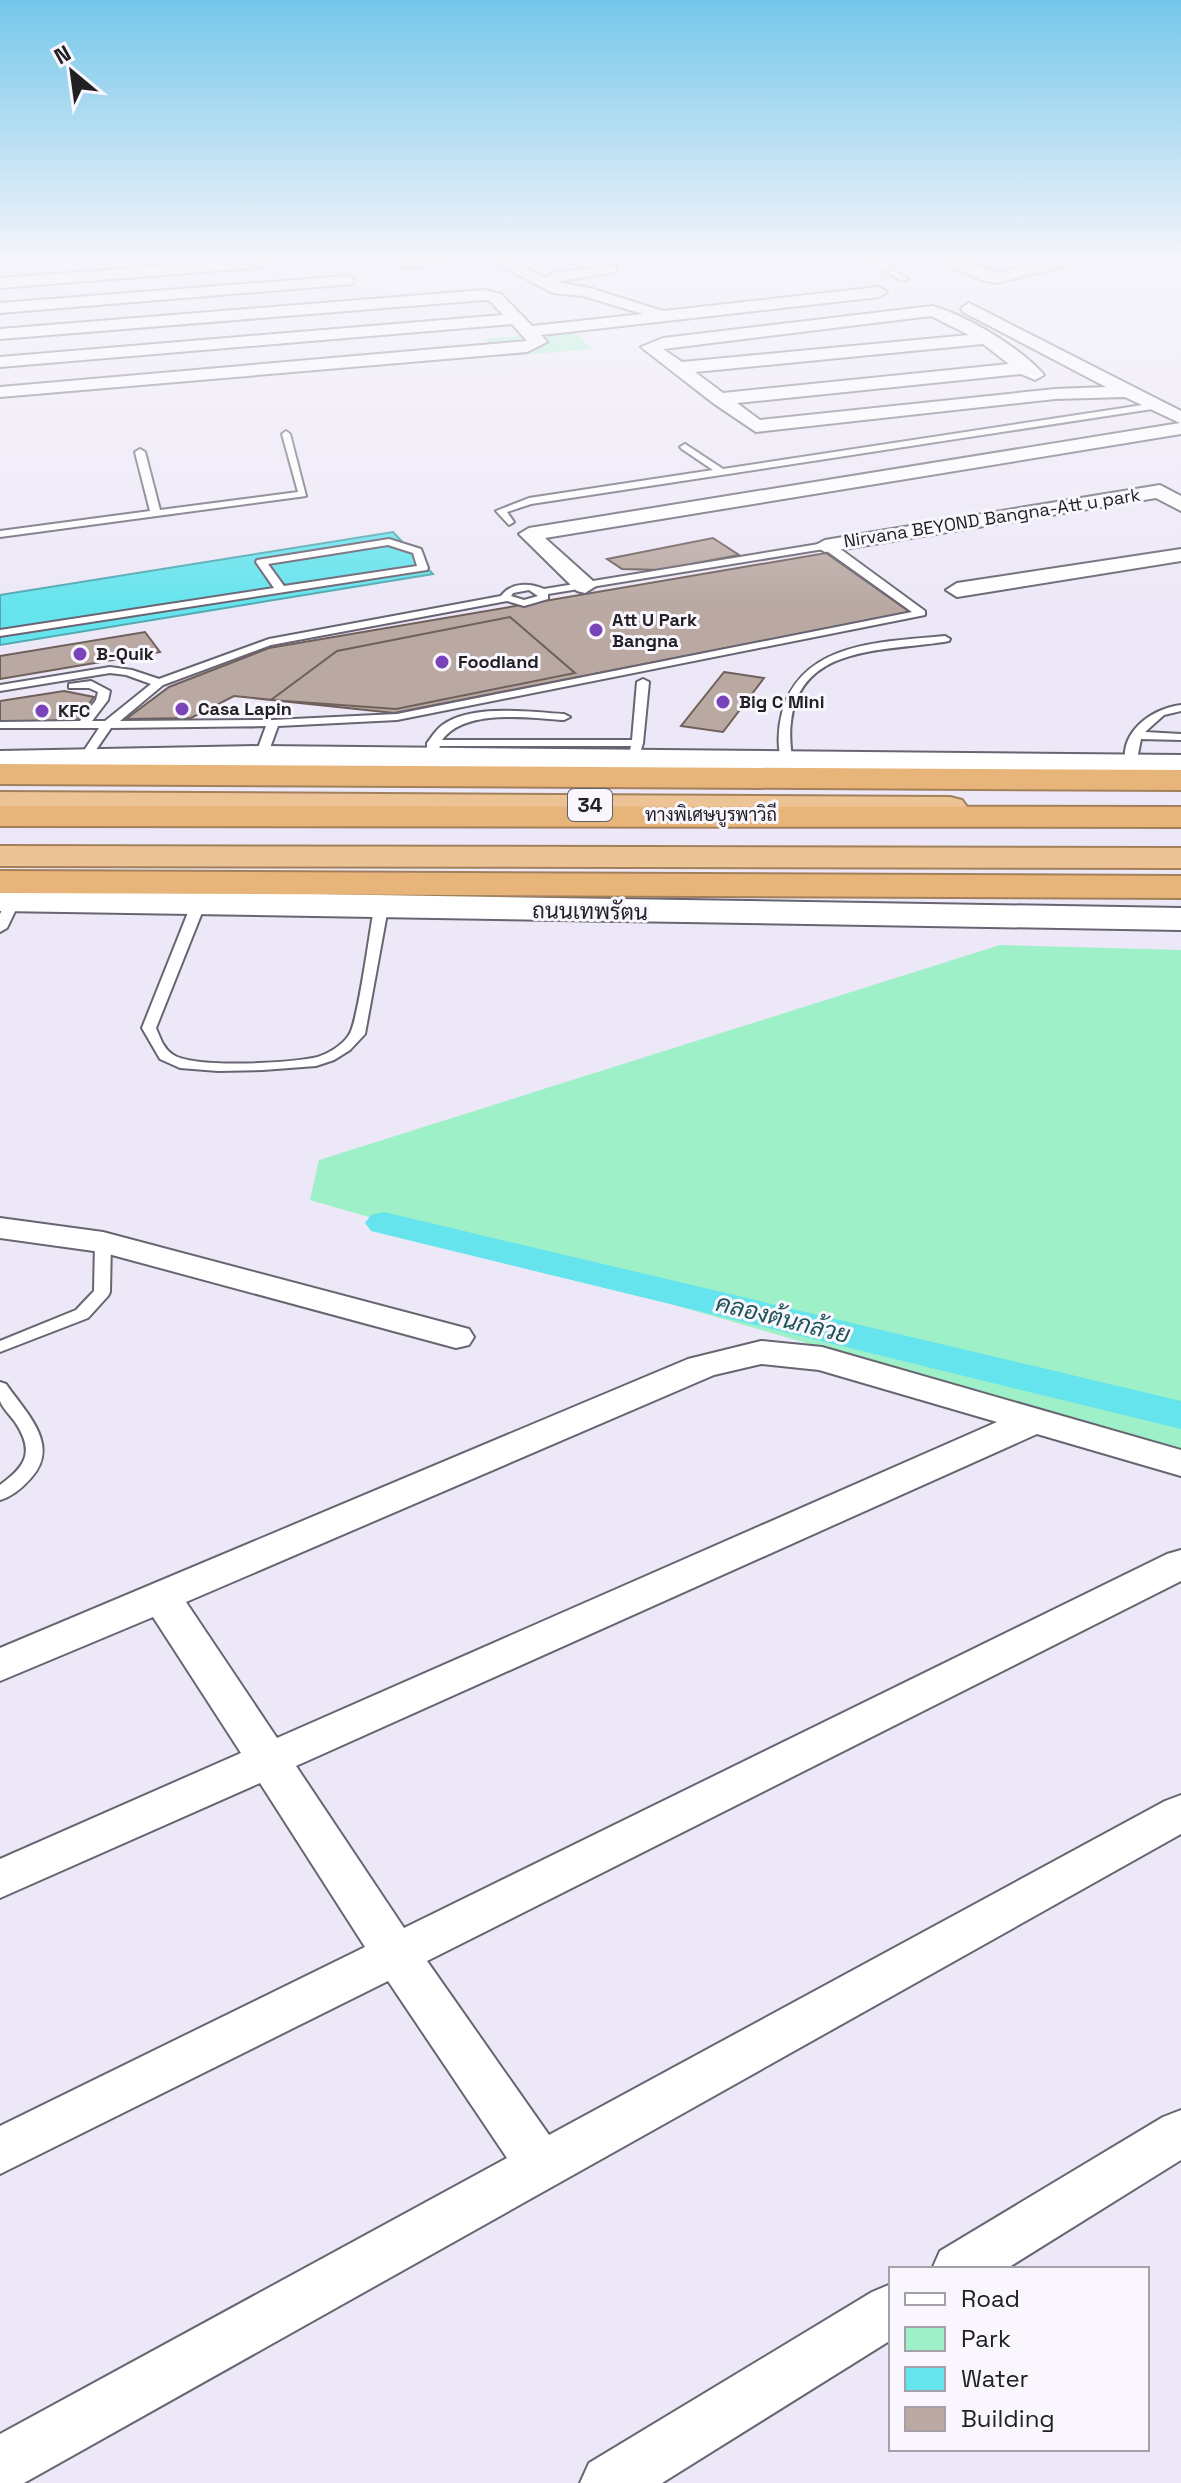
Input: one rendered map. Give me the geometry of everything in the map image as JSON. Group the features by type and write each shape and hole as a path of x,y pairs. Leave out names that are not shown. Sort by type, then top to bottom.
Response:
{"highway":[{"path":"0,781 43,777 800,768 1181,780"},
{"path":"0,774 43,777"},
{"name":"34","path":"0,802 1181,808"},
{"name":"ทางพิเศษบูรพาวิถี","path":"0,816 1181,817"},
{"name":"ทางพิเศษบูรพาวิถี","path":"3,881 1181,844"},
{"path":"3,881 1181,858"},
{"path":"3,881 1181,887"}],"main road":[{"name":"34","path":"0,761 84,742 261,756 433,750 635,751 800,768 1134,750 1181,765"},
{"name":"ถนนเทพรัตน","path":"3,881 198,905 1181,919"}],"street":[{"path":"0,392 206,374"},
{"path":"686,374 751,424 765,426 1063,394 1124,392"},
{"path":"719,399 967,374"},
{"path":"1034,374 1063,394"},
{"path":"1091,374 1156,406 1180,424"},
{"path":"585,586 529,534 1180,424"},
{"name":"Nirvana BEYOND Bangna-Att u park","path":"825,546 1170,490 1181,505"},
{"path":"957,590 1181,555"},
{"path":"0,1228 103,1242 456,1337"},
{"path":"0,1665 701,1367 743,1353 776,1350 822,1359 1181,1463"},
{"path":"0,1879 1033,1421"},
{"path":"0,2151 1181,1564"},
{"path":"162,1598 395,1953 540,2164"},
{"path":"0,2465 540,2164 1181,1813"},
{"path":"962,2267 1181,2133"},
{"path":"609,2483 889,2311"}],"lane":[{"path":"509,522 501,511 529,501 1156,406"},
{"path":"0,534 303,494 286,434"},
{"path":"685,447 720,471"},
{"path":"140,452 156,514"},
{"path":"0,633 360,578 423,568 417,551 389,542 261,562 281,590"},
{"path":"0,725 84,742 159,683 269,642 506,598 530,603 541,600 544,592 825,546 918,608 921,614 406,716 273,723 106,726 84,742"},
{"path":"800,768 783,734 790,696 811,669 833,657 882,645 945,639"},
{"path":"0,688 110,670 128,672 159,683"},
{"path":"635,751 643,682"},
{"path":"0,698 96,685 104,691 103,697 84,742"},
{"path":"1134,750 1158,711 1181,708"},
{"path":"433,750 440,730 474,717 564,717"},
{"path":"261,756 273,723"},
{"path":"1134,750 1181,737"},
{"path":"198,905 149,1028 158,1048 170,1060 190,1066 316,1062 346,1047 358,1034 381,908"},
{"path":"0,1347 82,1314 102,1292 103,1242"},
{"path":"0,1494 21,1481 34,1466 36,1442 1,1391"}],"green space":[{"path":"1000,945 1181,950 1181,1451 310,1200 319,1160"}],"water":[{"path":"393,532 433,574 0,645 0,595"}],"building":[{"path":"713,538 739,555 660,570 622,569 607,559"},
{"name":"Att U Park Bangna","path":"826,553 910,612 394,713 234,696 191,718 126,719 169,687 269,648"},
{"name":"Foodland","path":"510,617 575,673 396,709 271,700 337,651"},
{"name":"B-Quik","path":"145,632 160,652 0,679 0,656"},
{"name":"Big C Mini","path":"724,672 764,678 723,732 681,726"},
{"name":"KFC","path":"64,691 94,697 76,722 0,721 0,701"}],"waterway":[{"name":"คลองต้นกล้วย","path":"384,1223 1181,1415"}],"place":[{"name":"Att U Park Bangna","path":"596,630"},
{"name":"B-Quik","path":"80,654"},
{"name":"Foodland","path":"442,662"},
{"name":"Big C Mini","path":"723,702"},
{"name":"Casa Lapin","path":"182,709"},
{"name":"KFC","path":"42,711"}]}
